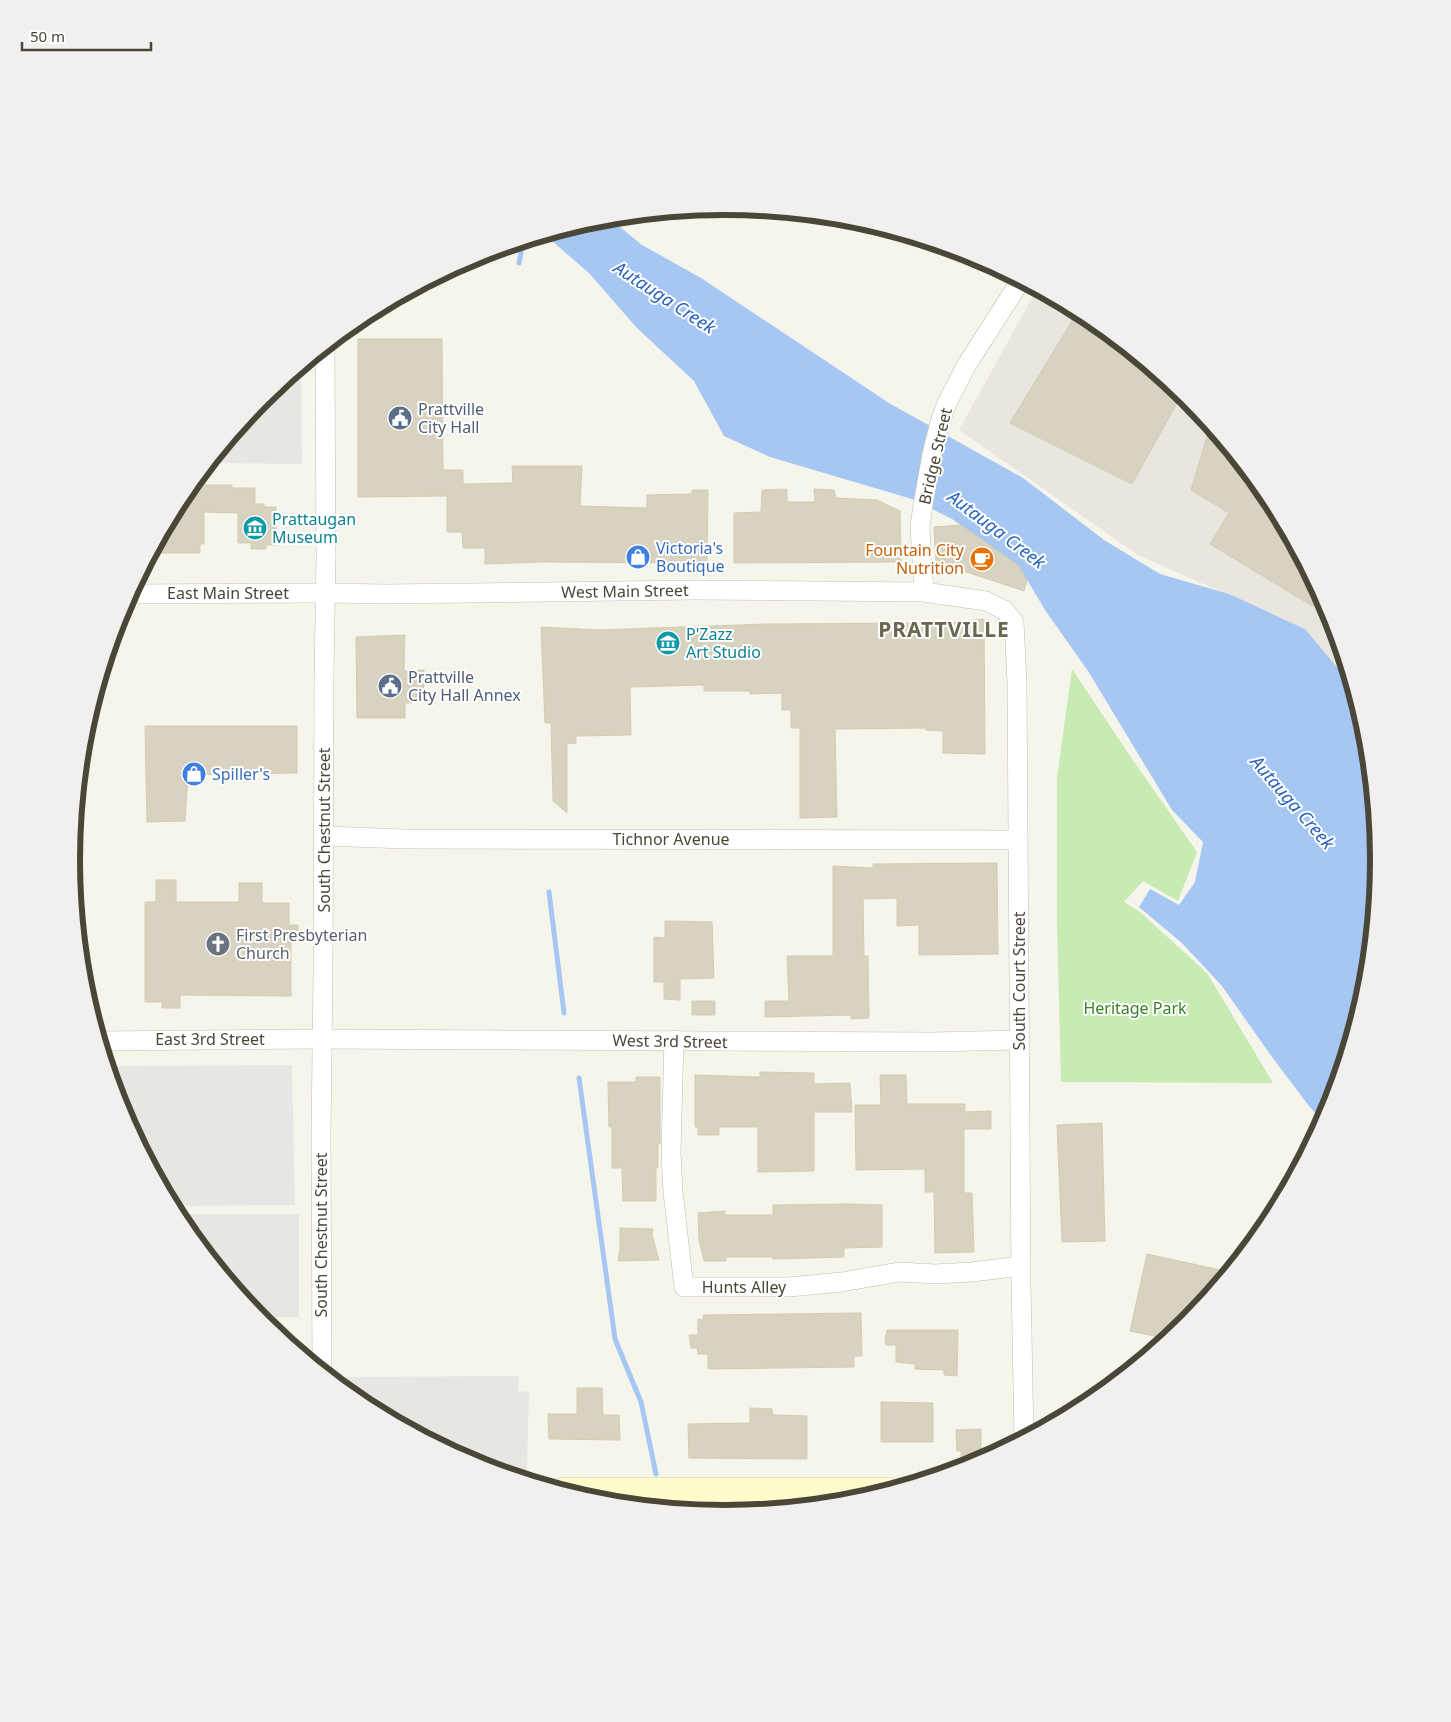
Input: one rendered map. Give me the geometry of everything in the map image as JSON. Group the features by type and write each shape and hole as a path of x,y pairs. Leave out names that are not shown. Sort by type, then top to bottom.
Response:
{"main road":[{"path":"591,1492 860,1492"}],"street":[{"name":"Bridge Street","path":"924,592 920,527 940,422 947,403 966,366 1017,286"},
{"name":"South Chestnut Street","path":"322,1364 321,1039 324,972 325,356"},
{"name":"West Main Street","path":"326,593 695,590 924,592"},
{"name":"South Court Street","path":"924,592 986,601 1004,610 1014,622 1017,682 1024,1433"},
{"name":"East Main Street","path":"138,594 326,593"},
{"name":"Tichnor Avenue","path":"324,836 406,839 1018,840"},
{"name":"West 3rd Street","path":"321,1039 932,1042 1019,1040"},
{"name":"East 3rd Street","path":"106,1041 321,1039"},
{"name":"Hunts Alley","path":"674,1040 673,1192 684,1287 789,1287 842,1282 899,1272 935,1274 1021,1266"}],"shaded area":[{"path":"1034,294 1084,324 1151,376 1211,435 1238,468 1285,538 1322,614 1343,674 1305,629 1138,555 959,430"},
{"path":"298,378 301,378 302,464 217,463 240,435"},
{"path":"292,1065 295,1205 180,1206 166,1184 147,1146 129,1108 113,1066"},
{"path":"185,1214 299,1214 299,1317 269,1317 240,1287 213,1254"},
{"path":"519,1376 518,1392 529,1391 527,1470 513,1470 440,1440 367,1398 344,1381 344,1377"}],"green space":[{"name":"Heritage Park","path":"1072,669 1197,852 1178,901 1143,881 1124,902 1140,912 1207,973 1273,1083 1061,1082 1057,922 1057,778"}],"water":[{"name":"Autauga Creek","path":"618,225 642,245 701,278 889,403 1023,478 1104,540 1160,574 1229,594 1305,629 1343,674 1359,735 1370,819 1370,903 1359,987 1337,1068 1318,1116 1272,1057 1222,986 1182,943 1139,907 1150,889 1179,905 1195,882 1203,842 1172,810 1088,671 1045,610 1019,566 952,519 912,499 770,457 724,436 694,381 637,328 589,273 550,240"}],"building":[{"path":"1074,318 1118,349 1178,401 1132,484 1010,423"},
{"path":"358,339 442,339 443,470 463,470 463,484 513,483 512,466 582,466 580,506 647,508 647,495 692,494 692,490 708,490 707,563 542,562 485,564 485,548 463,548 462,532 447,532 447,496 358,497"},
{"path":"1208,433 1238,468 1285,538 1317,603 1314,607 1210,544 1229,513 1191,490"},
{"path":"204,481 204,485 232,485 232,488 255,488 255,504 264,504 264,507 276,507 276,545 266,545 266,549 251,549 251,543 238,543 238,513 204,512 204,544 200,544 200,553 158,553 166,538"},
{"path":"787,489 787,502 815,502 814,489 834,490 836,498 877,500 900,511 901,562 734,563 734,513 761,512 762,490"},
{"path":"961,525 1019,566 1027,580 1024,591 936,562 934,527"},
{"path":"984,619 985,754 943,753 943,731 926,730 926,728 835,729 837,817 800,818 800,728 791,728 791,710 782,710 782,693 750,694 750,691 704,691 704,685 630,687 631,735 576,736 576,743 567,744 567,813 553,801 551,723 545,723 541,627 599,630 765,624 949,623"},
{"name":"Prattville City Hall Annex","path":"405,635 404,671 424,670 423,702 405,703 405,718 357,718 356,637"},
{"name":"Spiller's","path":"145,726 297,726 297,773 188,775 185,821 147,822"},
{"path":"997,863 998,954 919,955 919,925 897,926 897,898 863,899 864,956 868,956 869,1018 851,1019 851,1015 765,1017 765,1001 789,1001 787,956 833,956 833,866 873,868 873,864"},
{"name":"First Presbyterian Church","path":"156,880 176,880 176,902 239,902 239,883 262,883 262,903 289,903 289,925 298,925 298,940 291,940 291,996 180,995 180,1008 162,1008 162,1002 145,1002 145,902 156,902"},
{"path":"665,921 712,922 714,978 680,979 680,1000 664,999 664,982 654,982 654,937 665,938"},
{"path":"692,1001 715,1001 715,1015 692,1015"},
{"path":"760,1072 814,1073 814,1084 850,1083 852,1112 814,1112 814,1171 758,1172 758,1127 719,1127 719,1135 698,1135 698,1127 695,1127 695,1075 760,1077"},
{"path":"880,1075 906,1075 907,1104 965,1104 965,1112 991,1111 991,1129 964,1129 964,1193 972,1193 974,1252 935,1253 934,1192 925,1192 925,1169 856,1170 855,1105 881,1105"},
{"path":"636,1077 660,1077 660,1144 658,1144 658,1168 656,1168 656,1201 623,1201 622,1168 612,1168 612,1127 609,1127 608,1082 636,1082"},
{"path":"1102,1123 1105,1241 1062,1242 1057,1125"},
{"path":"773,1205 882,1205 882,1247 844,1248 844,1257 773,1259 773,1257 726,1257 726,1261 704,1261 699,1240 698,1213 725,1211 725,1215 773,1215"},
{"path":"620,1228 653,1229 652,1235 659,1260 618,1261"},
{"path":"1147,1254 1224,1271 1211,1287 1160,1337 1130,1331"},
{"path":"861,1313 862,1356 854,1356 854,1367 708,1369 708,1354 698,1354 697,1348 691,1348 689,1335 698,1335 698,1319 704,1320 703,1315"},
{"path":"887,1330 958,1330 957,1376 944,1375 944,1370 915,1369 915,1364 896,1362 896,1345 886,1345"},
{"path":"577,1388 602,1388 603,1415 619,1415 620,1440 549,1439 548,1414 577,1414"},
{"path":"881,1402 933,1403 933,1442 881,1442"},
{"path":"750,1408 772,1409 773,1415 807,1416 807,1459 689,1458 688,1424 750,1423"},
{"path":"981,1429 981,1453 961,1462 961,1451 957,1451 956,1430"}],"waterway":[{"path":"519,263 522,249"},
{"path":"549,892 564,1013"},
{"path":"579,1078 615,1339 641,1402 656,1474"}],"place":[{"name":"Prattville City Hall","path":"400,418"},
{"name":"Prattaugan Museum","path":"255,528"},
{"name":"Victoria's Boutique","path":"638,557"},
{"name":"Fountain City Nutrition","path":"982,559"},
{"name":"P'Zazz Art Studio","path":"668,643"},
{"name":"Prattville City Hall Annex","path":"390,686"},
{"name":"Spiller's","path":"194,774"},
{"name":"First Presbyterian Church","path":"218,944"}],"district":[{"name":"PRATTVILLE","path":"944,629"}]}
